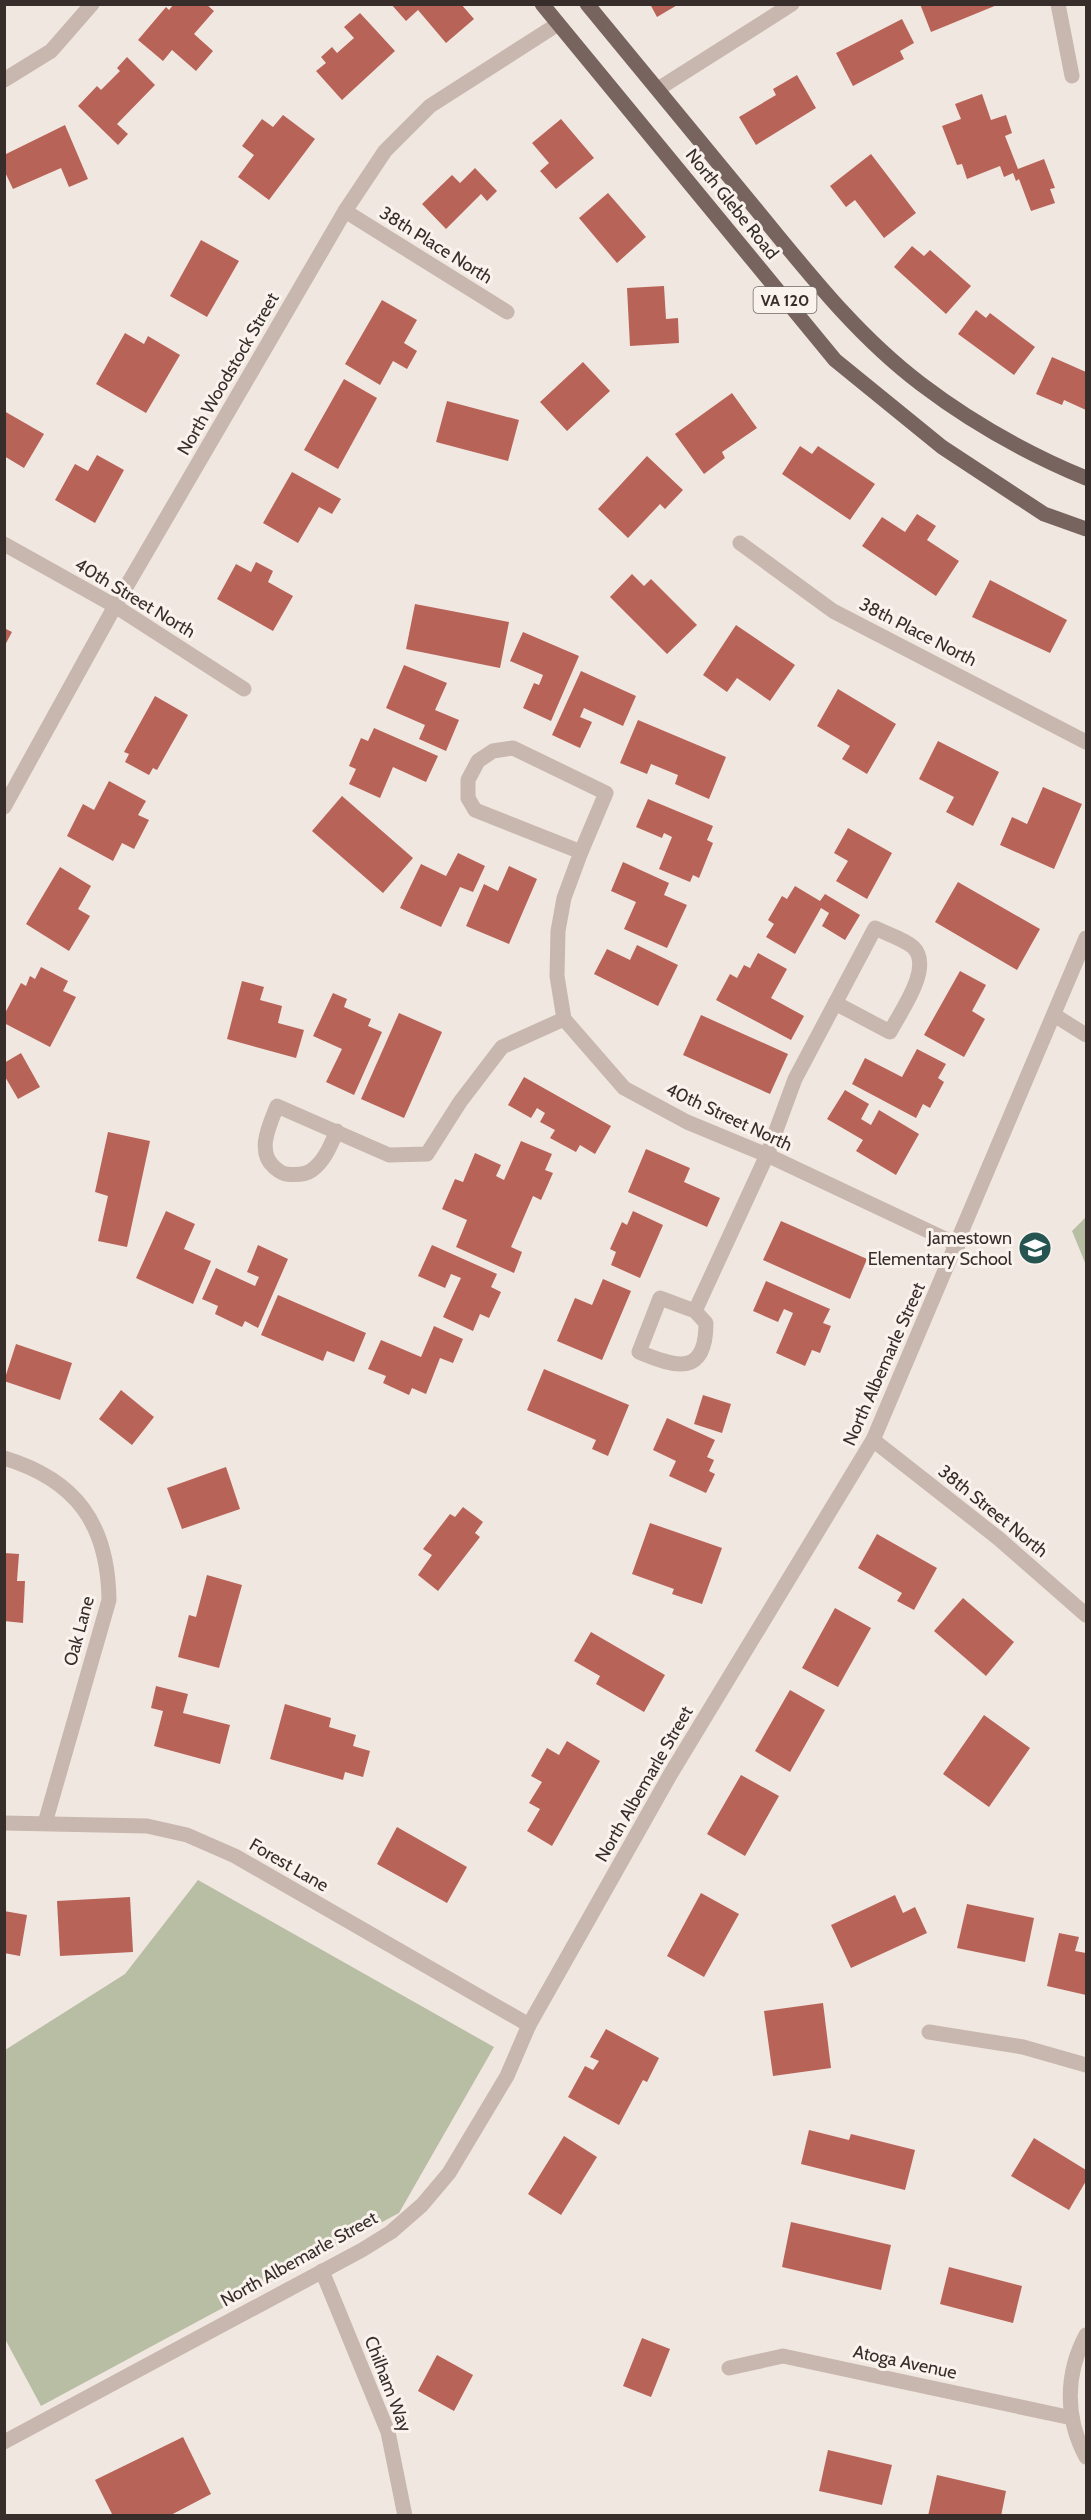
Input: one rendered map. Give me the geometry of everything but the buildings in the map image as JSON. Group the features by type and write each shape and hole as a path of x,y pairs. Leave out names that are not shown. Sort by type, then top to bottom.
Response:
{"main road":[{"name":"North Glebe Road","path":"542,4 835,360 942,447 1044,514 1086,529"},
{"name":"North Glebe Road","path":"587,4 818,285 883,352 919,383 958,411 1000,436 1086,478"}],"street":[{"path":"4,80 51,51 92,4"},
{"path":"658,89 792,4"},
{"path":"1058,4 1072,76"},
{"name":"North Woodstock Street","path":"4,807 115,606 345,211 385,151 430,106 558,24"},
{"name":"38th Place North","path":"345,211 507,312"},
{"name":"38th Place North","path":"740,543 833,611 1086,741"},
{"name":"40th Street North","path":"4,544 115,606 244,688"},
{"path":"337,1131 324,1158 312,1170 297,1175 282,1173 271,1164 265,1149 267,1132 277,1106 337,1131 389,1155 427,1154 460,1102 502,1047 564,1019 557,975 558,931 564,898 606,793 513,748 493,751 478,761 468,780 468,798 475,810 581,852"},
{"path":"694,1311 767,1155 795,1079 835,1003 875,928 912,946 920,956 921,971 890,1032 835,1003"},
{"name":"North Albemarle Street","path":"4,2442 391,2232 422,2205 449,2173 507,2076 529,2025 676,1765 873,1440 958,1245 1086,938"},
{"path":"1054,1015 1086,1035"},
{"name":"40th Street North","path":"564,1019 624,1088 687,1122 767,1155 958,1245"},
{"path":"660,1298 694,1311 706,1323 706,1343 698,1357 683,1365 666,1364 639,1352 660,1298"},
{"name":"38th Street North","path":"873,1440 998,1538 1086,1615"},
{"name":"Oak Lane","path":"4,1458 26,1464 54,1480 75,1498 92,1521 103,1546 108,1571 109,1600 45,1823"},
{"name":"Forest Lane","path":"4,1823 147,1826 187,1835 235,1856 529,2025"},
{"path":"929,2032 1023,2047 1086,2065"},
{"name":"Chilham Way","path":"322,2271 388,2432 405,2516"},
{"path":"1086,2335 1078,2351 1071,2380 1072,2418 1079,2444 1086,2457"},
{"name":"Atoga Avenue","path":"729,2368 783,2356 1072,2418"}],"green space":[{"path":"1086,1217 1086,1265 1072,1231"},
{"path":"198,1880 494,2047 399,2213 41,2406 5,2339 5,2050 125,1974"}],"place":[{"name":"Jamestown Elementary School","path":"1035,1248"}]}
